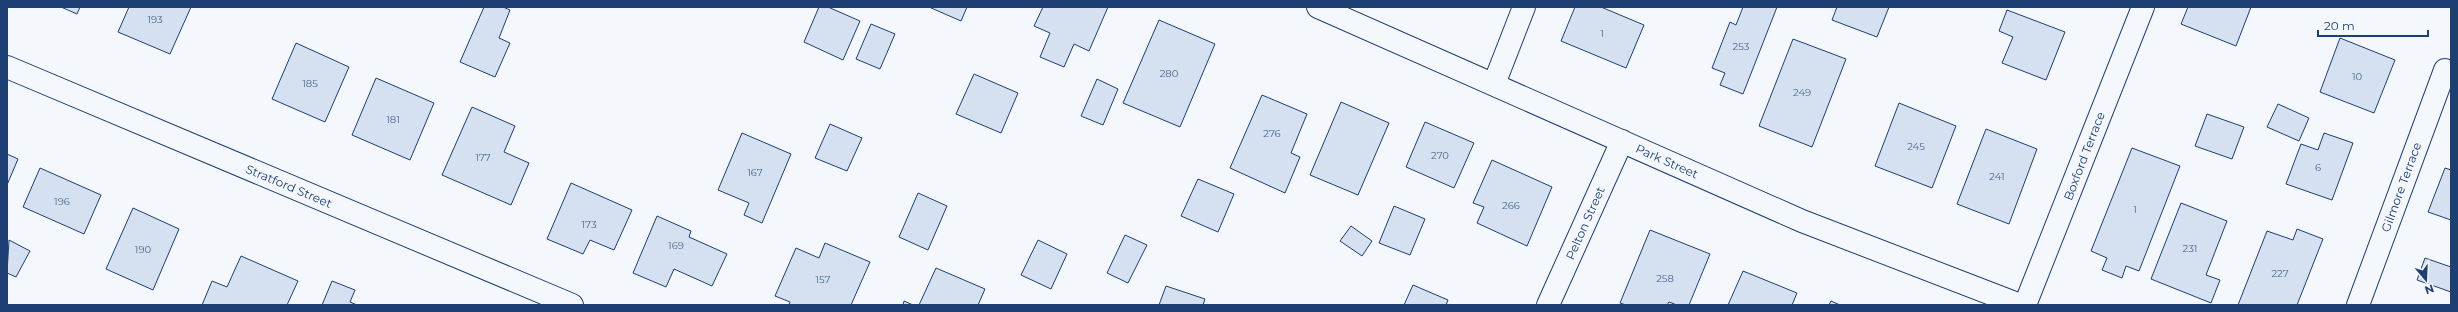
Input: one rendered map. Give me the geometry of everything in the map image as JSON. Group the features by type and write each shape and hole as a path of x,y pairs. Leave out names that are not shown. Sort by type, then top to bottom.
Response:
{"street":[{"name":"Park Street","path":"1318,7 1802,221 2020,305"},
{"path":"1494,84 1524,7"},
{"name":"Boxford Terrace","path":"2025,305 2143,7"},
{"name":"Stratford Street","path":"7,67 572,305"},
{"name":"Gilmore Terrace","path":"2358,305 2445,70"},
{"name":"Pelton Street","path":"1548,305 1622,141"}],"building":[{"path":"61,7 80,7 77,14"},
{"path":"129,7 191,7 170,54 118,32"},
{"path":"484,7 503,7 510,10 499,38 510,43 495,77 460,62"},
{"path":"819,7 828,7 860,21 843,60 804,42"},
{"path":"929,7 967,7 961,21"},
{"path":"1043,7 1108,7 1089,51 1074,44 1064,67 1040,57 1050,33 1034,26"},
{"path":"1575,7 1601,7 1644,25 1626,68 1561,41"},
{"path":"1743,7 1777,7 1743,94 1720,85 1725,73 1712,68 1730,22 1736,25"},
{"path":"1837,7 1889,7 1877,37 1832,20"},
{"path":"2188,7 2251,7 2236,46 2181,24"},
{"path":"2007,10 2065,32 2046,80 2002,63 2013,37 1999,31"},
{"path":"1159,20 1215,44 1180,127 1123,103"},
{"path":"871,24 895,34 880,69 856,59"},
{"path":"2340,38 2395,60 2374,113 2320,92"},
{"path":"1793,39 1846,59 1812,147 1759,126"},
{"path":"296,43 349,67 325,122 272,99"},
{"path":"974,74 1018,93 1001,133 956,114"},
{"path":"376,78 434,103 410,160 352,135"},
{"path":"1097,79 1118,89 1103,125 1081,116"},
{"path":"1262,95 1307,114 1291,153 1300,157 1285,193 1230,168"},
{"path":"1341,102 1389,123 1358,195 1310,175"},
{"path":"1899,103 1956,126 1932,188 1875,166"},
{"path":"2278,104 2309,118 2299,141 2267,127"},
{"path":"472,107 515,126 504,152 529,163 511,205 442,175"},
{"path":"2207,114 2244,127 2232,159 2195,146"},
{"path":"1425,122 1474,143 1454,188 1406,167"},
{"path":"830,124 862,138 847,171 815,158"},
{"path":"1986,129 2037,149 2009,224 1957,204"},
{"path":"742,133 791,154 762,223 744,215 749,203 718,190"},
{"path":"2324,133 2353,143 2332,200 2286,184 2301,144 2318,150"},
{"path":"2132,148 2180,166 2139,271 2126,266 2122,278 2102,270 2107,258 2091,251"},
{"path":"7,154 18,159 7,185"},
{"path":"1492,160 1552,187 1527,246 1477,223 1484,207 1473,203"},
{"path":"40,168 101,195 84,234 23,207"},
{"path":"2445,168 2451,170 2451,220 2428,212"},
{"path":"1198,179 1234,194 1218,232 1181,216"},
{"path":"571,183 632,210 614,250 590,240 583,254 547,239"},
{"path":"918,193 947,206 928,250 899,237"},
{"path":"2181,203 2227,221 2206,275 2220,280 2211,303 2151,279"},
{"path":"1394,206 1425,219 1410,255 1379,243"},
{"path":"133,208 179,229 153,290 106,269"},
{"path":"657,216 691,231 689,237 727,254 712,286 674,269 666,287 633,273"},
{"path":"1351,226 1372,241 1362,256 1340,241"},
{"path":"2297,229 2323,239 2297,305 2238,305 2267,231 2293,240"},
{"path":"1650,230 1710,254 1689,305 1677,305 1669,302 1667,305 1626,305 1620,303"},
{"path":"1125,235 1147,245 1128,283 1107,273"},
{"path":"9,240 30,251 16,277 7,273"},
{"path":"1038,240 1067,254 1051,289 1021,275"},
{"path":"825,243 870,262 851,305 789,305 790,302 775,296 796,248 819,258"},
{"path":"241,256 298,281 287,305 202,305 212,281 227,287"},
{"path":"2425,258 2451,267 2451,292 2417,280"},
{"path":"936,268 985,289 978,305 919,305"},
{"path":"1743,271 1797,293 1792,305 1728,305"},
{"path":"332,281 355,290 350,302 357,305 322,305"},
{"path":"1413,285 1448,300 1446,305 1404,305"},
{"path":"1166,286 1205,299 1203,305 1159,305"},
{"path":"904,301 913,305 903,305"},
{"path":"1831,301 1840,305 1829,305"}]}
